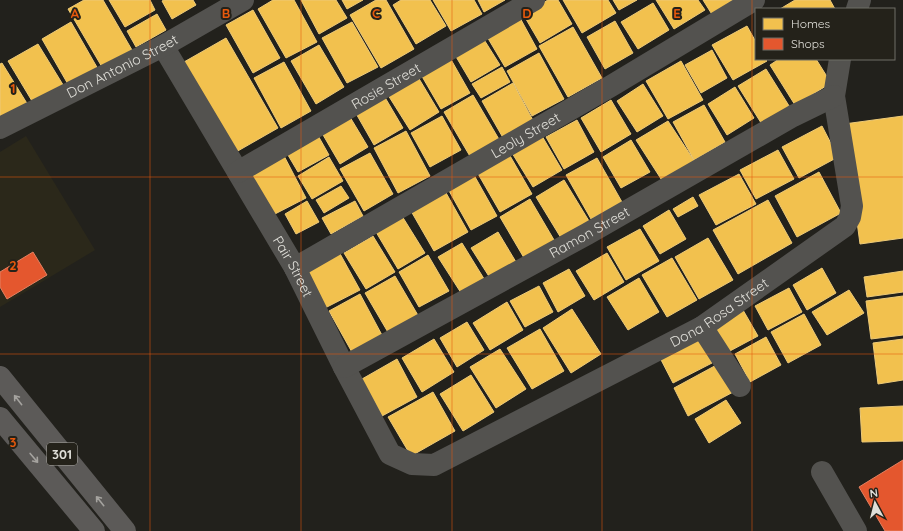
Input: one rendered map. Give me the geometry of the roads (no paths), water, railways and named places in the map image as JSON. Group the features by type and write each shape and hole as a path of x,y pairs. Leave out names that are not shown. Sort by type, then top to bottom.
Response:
{"main road":[{"name":"301","path":"0,377 125,531"},
{"name":"301","path":"1,420 94,531"}],"street":[{"name":"Don Antonio Street","path":"0,128 163,46 243,0"},
{"name":"Rosie Street","path":"238,172 534,0"},
{"name":"Leoly Street","path":"295,268 618,82 754,0"},
{"name":"Pair Street","path":"163,46 295,268 344,367 390,454 412,464 434,466"},
{"name":"Dona Rosa Street","path":"434,466 702,327 845,226 850,217 852,206 834,96 840,60"},
{"name":"Ramon Street","path":"344,367 587,234 793,116 834,96"},
{"path":"702,327 740,386"},
{"path":"822,472 856,531"}]}
